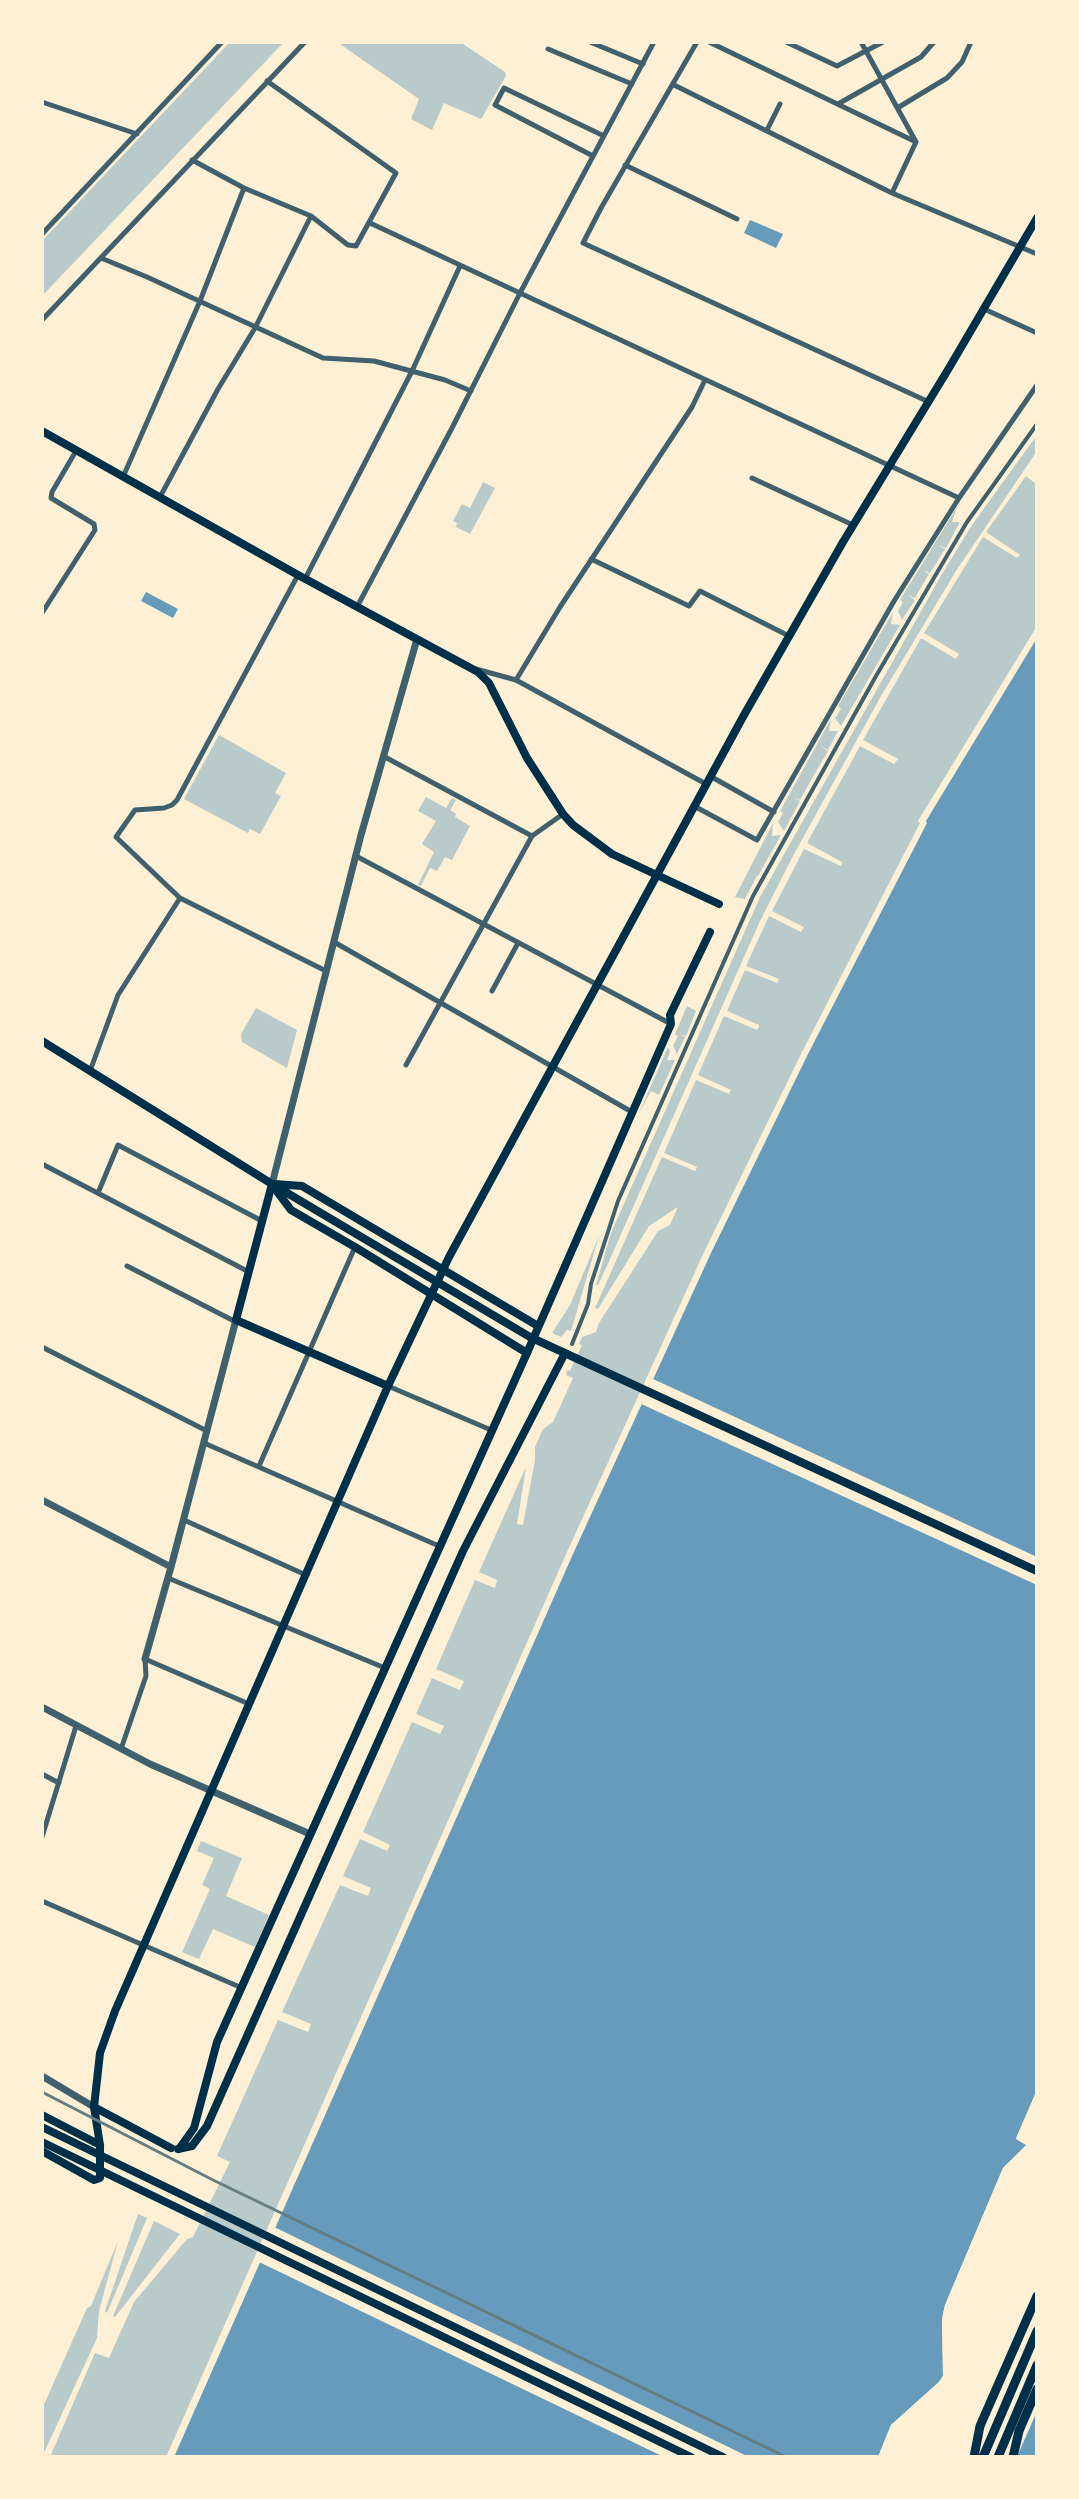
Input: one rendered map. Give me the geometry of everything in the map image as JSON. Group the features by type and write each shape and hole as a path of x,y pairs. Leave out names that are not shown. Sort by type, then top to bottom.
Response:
{"highway":[{"path":"974,2457 980,2426 1037,2296"},
{"path":"983,2457 1037,2331"},
{"path":"998,2457 1037,2365"},
{"path":"1013,2457 1019,2431 1037,2389"}],"main road":[{"path":"42,2151 94,2180 100,2178 100,2145 94,2107 100,2053 114,2011 388,1386 431,1294 552,1066 789,636 1037,218"},
{"path":"42,431 302,577 472,668 489,683 527,758 562,814 596,845 656,876 719,904"},
{"path":"175,2148 194,2128 217,2042 527,1353 671,1024 670,1015 710,932"},
{"path":"42,1041 272,1184 519,1330 1037,1571"},
{"path":"272,1184 236,1321 388,1386"},
{"path":"272,1184 291,1210 527,1353"},
{"path":"272,1184 302,1186 538,1326"},
{"path":"94,2107 175,2148 192,2146 207,2126 463,1551 565,1353"},
{"path":"42,2115 100,2145"},
{"path":"42,2127 723,2457"},
{"path":"42,2142 691,2457"}],"street":[{"path":"42,234 222,42"},
{"path":"42,320 305,42"},
{"path":"590,42 643,64"},
{"path":"357,607 520,293 654,42"},
{"path":"697,42 583,243 929,402"},
{"path":"709,42 916,142"},
{"path":"786,42 837,66 882,42"},
{"path":"861,42 899,107 916,142"},
{"path":"838,104 921,57 934,42"},
{"path":"899,107 947,78 962,62 971,42"},
{"path":"548,49 632,84"},
{"path":"192,160 244,188 311,216 348,245 356,246 396,173 267,81"},
{"path":"674,85 892,193 1037,254"},
{"path":"593,156 495,105 504,88 604,136"},
{"path":"42,102 137,134"},
{"path":"767,130 780,104"},
{"path":"892,193 916,142"},
{"path":"626,165 737,219"},
{"path":"123,477 200,301 244,188"},
{"path":"159,497 218,389 255,328 311,216"},
{"path":"370,223 959,498"},
{"path":"101,258 323,358 374,361 446,380 471,391"},
{"path":"326,971 180,898 116,837 135,810 164,808 172,806 177,800 302,577 412,371 460,266"},
{"path":"984,309 1037,333"},
{"path":"516,680 591,559 692,407 705,380"},
{"path":"694,806 757,840 894,601 959,498 1037,385"},
{"path":"572,1344 588,1304 591,1284 618,1201 753,896 871,685 967,522 1037,424"},
{"path":"42,613 95,530 94,524 51,498 52,492 76,451"},
{"path":"752,478 853,525"},
{"path":"591,559 689,606 700,591 789,636"},
{"path":"272,1184 356,856 417,639"},
{"path":"472,668 516,680 774,812"},
{"path":"383,756 532,836"},
{"path":"406,1065 532,836 562,814"},
{"path":"356,856 671,1024"},
{"path":"90,1071 118,995 180,898"},
{"path":"334,942 632,1112"},
{"path":"492,991 518,943"},
{"path":"98,1193 117,1145 262,1221"},
{"path":"42,1164 249,1272"},
{"path":"259,1466 355,1247"},
{"path":"121,1749 146,1676 145,1659 236,1321 127,1266"},
{"path":"42,1347 207,1431"},
{"path":"388,1386 491,1430"},
{"path":"204,1443 439,1546"},
{"path":"42,1500 171,1567"},
{"path":"184,1520 306,1575"},
{"path":"168,1578 385,1668"},
{"path":"145,1659 249,1704"},
{"path":"42,1707 121,1749 310,1834"},
{"path":"42,1837 76,1726"},
{"path":"42,1774 59,1783"},
{"path":"42,1901 242,1988"},
{"path":"42,2076 94,2107"}],"shaded area":[{"path":"230,42 284,42 42,296 42,241"},
{"path":"337,42 460,42 505,72 506,76 481,119 444,103 432,130 411,119 419,99"},
{"path":"1037,435 1037,451 956,571 881,696 793,856 760,921 606,1268 596,1285 611,1233 760,897 942,574 972,525"},
{"path":"1026,476 1037,485 1037,626 918,821 920,823 802,1052 705,1250 567,1552 166,2457 50,2457 95,2353 109,2358 134,2302 187,2239 193,2237 230,2162 217,2156 278,2020 308,2032 311,2024 282,2012 340,1885 368,1896 371,1888 343,1876 360,1839 387,1851 390,1845 363,1832 412,1722 440,1734 444,1726 416,1714 432,1678 460,1690 464,1681 436,1669 475,1580 495,1588 497,1580 479,1572 526,1467 517,1524 523,1525 535,1460 535,1447 543,1429 553,1422 573,1378 566,1375 567,1370 570,1371 582,1345 579,1344 582,1337 596,1332 599,1323 658,1231 670,1225 678,1207 649,1226 598,1309 595,1308 662,1157 695,1171 697,1167 664,1153 696,1080 729,1094 731,1090 698,1075 724,1016 757,1030 759,1025 727,1011 745,970 777,983 779,979 746,966 769,916 801,932 804,927 772,911 804,849 841,866 842,862 807,843 860,746 894,764 898,759 863,740 921,638 956,659 959,654 924,633 983,537 1017,558 1020,555 986,532"},
{"path":"483,482 495,488 470,534 456,527 457,523 453,521 462,504 470,508"},
{"path":"957,507 952,522 960,522 946,548 938,545 945,549 930,573 923,570 929,574 915,598 908,595 915,600 902,620 898,611 903,602 900,600"},
{"path":"893,612 891,624 900,625 841,726 835,718 841,709 838,706"},
{"path":"831,719 829,731 838,731 828,750 820,746 828,751 800,800 793,797 800,801 784,831 778,822 783,813 780,811"},
{"path":"219,735 286,773 275,793 281,796 260,834 250,829 248,833 184,799"},
{"path":"426,797 446,808 452,798 456,800 450,810 456,814 455,817 470,826 452,860 445,857 437,871 430,868 421,886 418,885 434,852 422,844 436,821 418,811"},
{"path":"773,823 772,836 781,835 758,876 752,873 757,876 745,899 735,897"},
{"path":"687,1006 696,1011 686,1036 679,1034 685,1037 677,1054 673,1046 678,1036 675,1034"},
{"path":"256,1008 297,1030 287,1068 242,1042 241,1034"},
{"path":"668,1047 670,1051 667,1060 675,1060 659,1095 651,1091 638,1115"},
{"path":"599,1236 571,1331 567,1330 561,1337 552,1333 570,1305"},
{"path":"201,1841 242,1858 226,1896 269,1915 255,1947 213,1929 199,1959 182,1952 210,1889 202,1885 214,1858 197,1851"},
{"path":"138,2214 147,2218 107,2313 105,2311"},
{"path":"154,2221 180,2234 115,2317 113,2316"},
{"path":"118,2241 99,2311 97,2338 42,2457 42,2409 87,2308 91,2306"}],"water":[{"path":"750,220 783,234 776,248 744,233"},
{"path":"146,592 178,609 173,618 141,601"},
{"path":"1037,638 1037,2090 1016,2138 1027,2145 1003,2168 945,2305 942,2319 943,2376 891,2425 878,2457 174,2457 573,1554 711,1253 808,1054 926,821"},
{"path":"1037,2411 1037,2457 1017,2457"}],"pier":[{"path":"651,1378 1037,1557 1037,1585 639,1403"},
{"path":"1037,2090 1037,2098 1020,2137 1029,2143 1029,2146 1005,2170 948,2306 945,2319 946,2377 941,2385 894,2427 881,2457 878,2457 891,2425 943,2376 942,2319 945,2305 1003,2168 1026,2145 1016,2139"},
{"path":"272,2226 749,2457 664,2457 257,2261"}],"railway":[{"path":"42,2092 213,2180 786,2457"}]}
